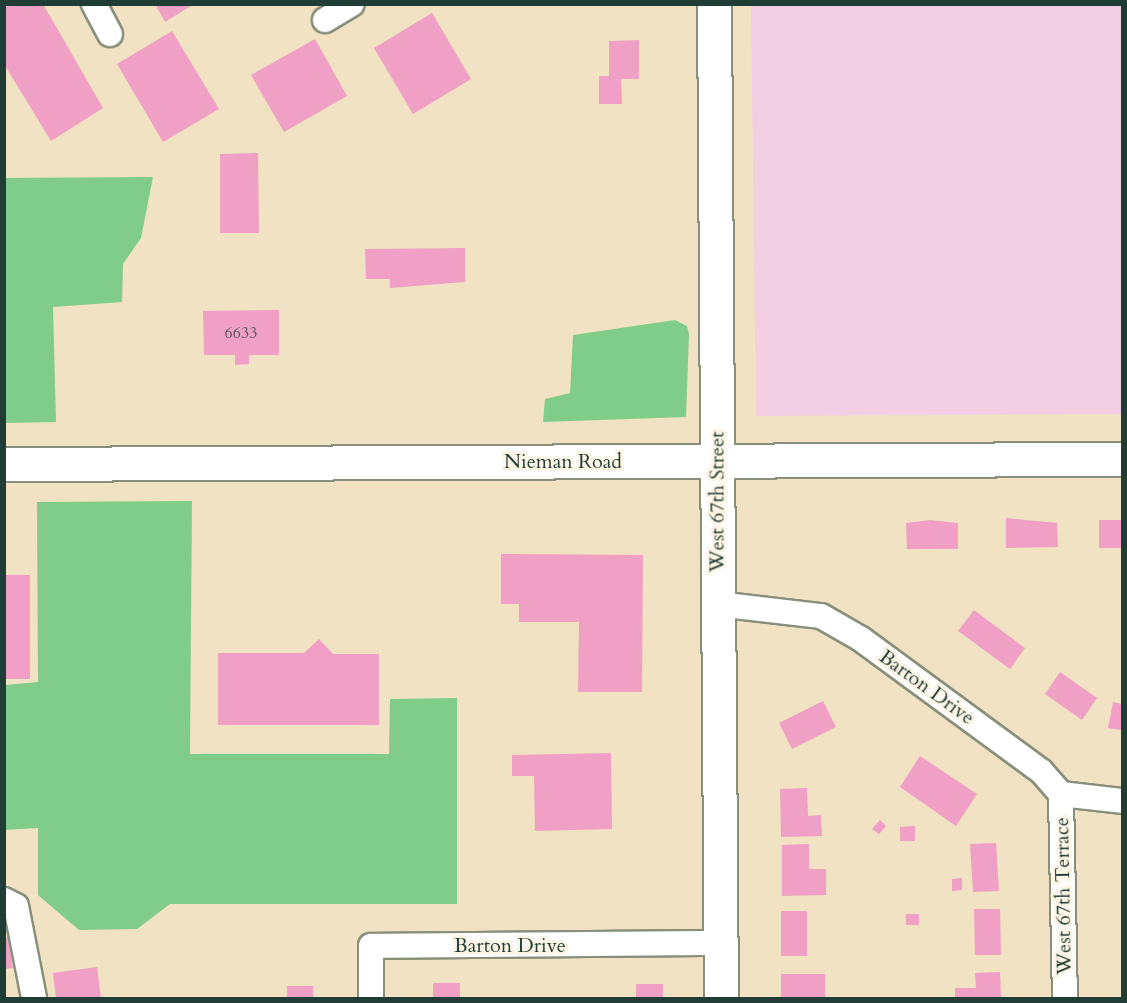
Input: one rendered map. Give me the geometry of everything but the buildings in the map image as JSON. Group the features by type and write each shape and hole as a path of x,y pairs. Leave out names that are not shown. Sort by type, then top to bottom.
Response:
{"main road":[{"name":"West 67th Street","path":"714,4 717,604 722,999"},
{"name":"Nieman Road","path":"4,464 1122,459"}],"street":[{"path":"94,4 111,34"},
{"path":"325,21 352,4"},
{"name":"Barton Drive","path":"717,604 800,610 861,639 1041,771 1061,794"},
{"path":"1061,794 1122,801"},
{"name":"West 67th Terrace","path":"1061,794 1065,999"},
{"path":"4,900 16,906 34,999"},
{"name":"Barton Drive","path":"371,999 371,946 721,943"}],"shaded area":[{"path":"751,5 1122,5 1122,414 756,416"}],"green space":[{"path":"153,177 141,238 123,264 122,302 53,307 56,422 5,423 5,178"},
{"path":"675,320 687,326 689,334 686,417 543,422 545,399 570,393 573,335"},
{"path":"192,501 190,754 389,754 390,699 457,698 457,904 170,904 137,929 79,930 38,895 38,828 4,830 5,685 38,682 37,502"}]}
